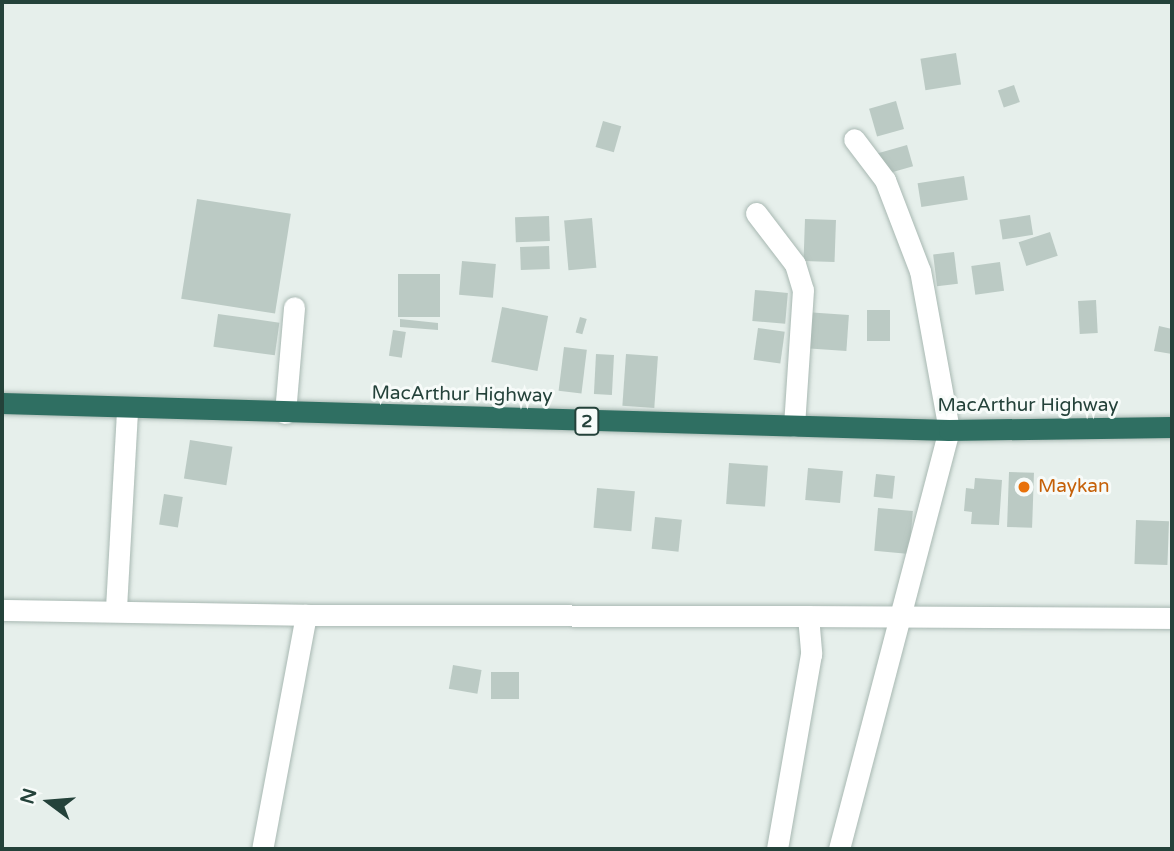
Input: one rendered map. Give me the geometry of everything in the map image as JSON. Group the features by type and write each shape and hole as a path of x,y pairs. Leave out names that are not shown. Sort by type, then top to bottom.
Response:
{"highway":[{"name":"MacArthur Highway","path":"2,403 127,409 949,430 1172,427"}],"street":[{"path":"839,849 949,430 920,271 885,180 854,139"},
{"path":"756,213 795,264 803,290 794,426"},
{"path":"285,413 294,307"},
{"path":"116,608 127,409"},
{"path":"2,610 116,608 306,615 899,614 1172,618"},
{"path":"262,849 306,615"},
{"path":"776,849 811,654 808,616"}],"building":[{"path":"956,53 961,85 925,90 920,59"},
{"path":"1014,85 1020,102 1004,108 998,91"},
{"path":"896,101 904,129 877,137 869,109"},
{"path":"603,121 621,126 614,152 596,147"},
{"path":"907,145 913,166 883,175 877,154"},
{"path":"964,176 968,200 921,207 918,183"},
{"path":"197,199 291,214 275,314 181,299"},
{"path":"1030,215 1033,235 1003,240 999,220"},
{"path":"549,216 550,241 516,242 515,217"},
{"path":"592,218 596,268 568,270 564,220"},
{"path":"805,219 836,220 835,262 804,261"},
{"path":"1050,232 1058,256 1026,266 1019,242"},
{"path":"549,246 550,269 521,270 520,247"},
{"path":"954,252 958,284 937,286 933,255"},
{"path":"462,261 496,264 493,298 459,295"},
{"path":"1000,262 1004,291 975,295 971,266"},
{"path":"398,274 440,274 440,317 398,317"},
{"path":"755,290 788,293 785,324 752,321"},
{"path":"1096,300 1098,333 1080,334 1078,301"},
{"path":"502,307 548,316 537,371 491,362"},
{"path":"867,310 890,310 890,341 867,341"},
{"path":"805,312 849,315 846,351 802,348"},
{"path":"218,314 279,323 275,355 213,347"},
{"path":"580,317 587,319 582,334 576,332"},
{"path":"400,319 438,323 438,330 400,327"},
{"path":"1159,326 1172,329 1172,354 1154,351"},
{"path":"758,328 785,332 780,363 754,360"},
{"path":"393,330 406,332 402,358 389,356"},
{"path":"564,347 587,350 581,393 559,391"},
{"path":"596,354 614,355 612,395 594,394"},
{"path":"626,354 658,356 654,408 622,406"},
{"path":"190,440 232,447 226,485 184,479"},
{"path":"729,463 768,466 765,507 726,504"},
{"path":"808,468 843,471 840,503 805,500"},
{"path":"1009,472 1034,473 1032,528 1007,527"},
{"path":"876,474 895,476 892,499 874,497"},
{"path":"975,478 1002,480 999,525 971,524 972,512 964,511 966,488 974,489"},
{"path":"597,488 635,491 631,531 594,528"},
{"path":"164,494 183,497 178,528 159,525"},
{"path":"878,508 913,511 909,554 874,551"},
{"path":"655,517 682,520 679,552 652,549"},
{"path":"1136,520 1169,521 1167,565 1134,564"},
{"path":"453,665 482,670 477,694 449,689"},
{"path":"491,672 519,672 519,699 491,699"}],"place":[{"name":"Maykan","path":"1024,487"}]}
